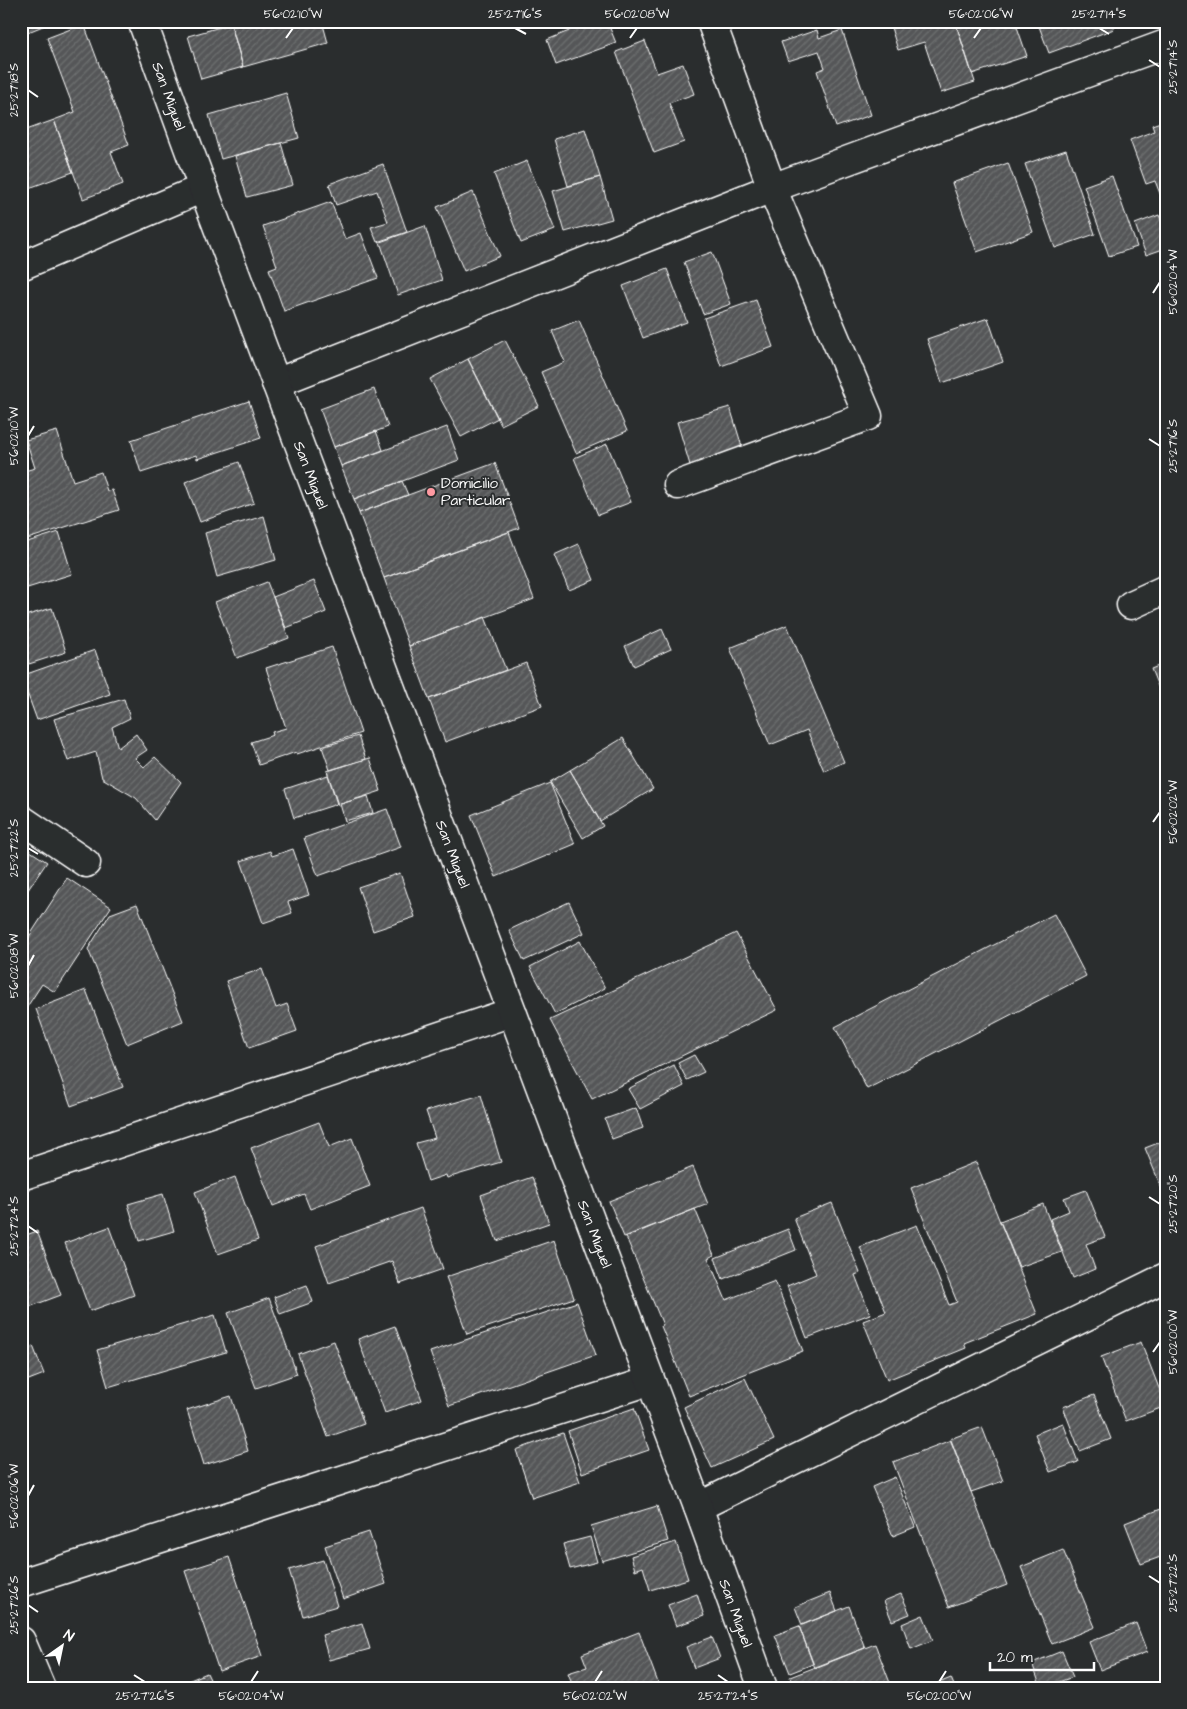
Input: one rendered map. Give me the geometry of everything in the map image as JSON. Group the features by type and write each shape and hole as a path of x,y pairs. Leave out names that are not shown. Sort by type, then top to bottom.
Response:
{"street":[{"name":"San Miguel","path":"142,21 276,384 698,1507 762,1688"},
{"path":"678,485 868,416 772,188 711,21"},
{"path":"276,384 772,188 1166,44"},
{"path":"21,266 203,188"},
{"path":"1131,605 1166,589"},
{"path":"23,817 86,863"},
{"path":"21,1176 512,1012"},
{"path":"698,1507 1166,1276"},
{"path":"21,1583 650,1381"},
{"path":"21,1641 41,1688"}],"building":[{"path":"21,21 49,21 50,23 21,35"},
{"path":"230,21 322,21 328,43 243,67"},
{"path":"565,21 587,21 589,24 597,21 607,21 616,43 556,65 547,40 569,31"},
{"path":"889,21 955,21 975,82 941,93 924,42 898,50"},
{"path":"955,21 1015,21 1027,56 972,74"},
{"path":"1037,21 1111,21 1114,29 1049,53"},
{"path":"1117,21 1133,21 1119,27"},
{"path":"84,24 129,145 111,152 123,184 83,199 54,120 75,112 47,38"},
{"path":"231,24 243,67 201,79 188,36"},
{"path":"817,30 819,38 842,30 871,115 836,127 817,71 825,68 819,51 788,61 781,42"},
{"path":"645,41 657,73 683,64 694,94 669,103 684,142 654,153 616,52"},
{"path":"286,93 299,138 221,159 209,115"},
{"path":"54,120 73,172 29,188 21,168 21,132"},
{"path":"1166,120 1166,194 1161,196 1155,181 1146,184 1130,140 1154,131 1152,125"},
{"path":"585,129 600,177 568,186 554,139"},
{"path":"281,143 293,185 247,197 235,156"},
{"path":"1066,150 1095,234 1055,248 1025,164"},
{"path":"527,161 555,230 521,243 494,174"},
{"path":"1008,163 1033,232 977,252 952,183"},
{"path":"383,164 407,232 377,242 371,227 388,222 377,191 336,205 329,184"},
{"path":"21,168 28,187 21,190"},
{"path":"1112,176 1137,247 1109,256 1084,186"},
{"path":"600,177 612,219 565,232 553,191"},
{"path":"473,192 500,256 464,271 437,207"},
{"path":"331,202 345,239 361,233 378,278 284,311 269,269 277,266 263,226"},
{"path":"1159,215 1166,233 1166,248 1146,255 1135,224"},
{"path":"425,226 442,280 398,295 380,242"},
{"path":"712,252 731,304 703,314 684,262"},
{"path":"667,269 687,322 643,338 623,286"},
{"path":"756,300 773,347 721,366 704,318"},
{"path":"988,318 1003,362 942,383 927,339"},
{"path":"579,320 627,431 576,453 541,372 565,362 552,331"},
{"path":"505,340 539,406 501,425 468,359"},
{"path":"468,359 498,418 461,437 430,379"},
{"path":"374,389 388,427 334,447 320,409"},
{"path":"249,401 261,438 197,459 196,455 141,473 131,440"},
{"path":"730,407 743,450 690,465 677,422"},
{"path":"447,427 459,460 354,499 341,466"},
{"path":"57,431 73,481 101,472 107,491 112,490 119,510 21,541 21,472 35,468 26,440"},
{"path":"376,431 383,450 341,466 334,447"},
{"path":"607,444 631,502 598,515 574,458"},
{"path":"239,462 254,503 200,522 185,482"},
{"path":"495,463 519,528 384,578 359,513"},
{"path":"402,481 408,495 359,513 354,499"},
{"path":"264,516 276,560 217,577 205,533"},
{"path":"59,532 72,574 21,590 21,544"},
{"path":"509,532 534,599 409,646 384,578"},
{"path":"579,544 594,580 569,590 554,555"},
{"path":"314,581 326,612 286,628 273,597"},
{"path":"267,582 289,638 237,658 215,602"},
{"path":"52,608 66,652 29,664 21,638 21,617"},
{"path":"485,617 506,670 429,699 409,646"},
{"path":"787,625 844,762 824,771 807,730 770,745 730,648"},
{"path":"662,629 671,649 634,666 625,646"},
{"path":"332,647 361,733 259,765 251,742 273,735 272,732 286,728 266,668"},
{"path":"95,650 110,694 37,720 21,676"},
{"path":"526,663 542,706 445,742 429,699"},
{"path":"1166,663 1166,706 1151,669"},
{"path":"124,699 130,718 112,727 118,748 136,734 147,750 135,758 144,767 155,757 181,782 155,820 136,798 102,778 96,752 68,761 54,719"},
{"path":"358,736 366,759 330,770 322,747"},
{"path":"623,738 653,789 600,821 570,770"},
{"path":"370,758 381,791 338,805 327,771"},
{"path":"570,770 603,826 583,838 550,782"},
{"path":"328,775 337,804 294,818 285,789"},
{"path":"550,783 575,844 496,877 471,815"},
{"path":"368,796 373,813 345,821 340,804"},
{"path":"387,809 401,847 318,876 304,838"},
{"path":"21,845 47,862 21,900"},
{"path":"293,849 309,895 288,902 292,913 263,923 241,861 270,851 272,856"},
{"path":"400,873 415,917 373,931 358,887"},
{"path":"67,878 111,907 55,992 42,984 21,1016 21,945 23,946"},
{"path":"569,902 584,933 524,961 509,930"},
{"path":"137,904 183,1021 127,1044 88,949 110,914"},
{"path":"1054,914 1086,976 867,1089 835,1027"},
{"path":"736,933 777,1010 592,1099 550,1020"},
{"path":"580,941 605,988 555,1014 530,967"},
{"path":"262,969 276,1008 287,1004 297,1031 249,1048 226,981"},
{"path":"86,990 123,1087 71,1106 36,1009"},
{"path":"694,1055 704,1072 687,1080 678,1063"},
{"path":"674,1065 684,1086 640,1109 628,1089"},
{"path":"481,1095 501,1162 447,1178 446,1175 428,1181 416,1143 435,1138 426,1111"},
{"path":"636,1108 643,1128 612,1139 605,1119"},
{"path":"319,1122 329,1147 352,1138 370,1186 310,1209 304,1194 273,1206 251,1148"},
{"path":"1166,1140 1166,1194 1164,1194 1145,1148"},
{"path":"976,1162 1037,1314 964,1343 966,1348 887,1380 863,1321 886,1312 860,1247 917,1225 949,1305 957,1302 911,1188"},
{"path":"693,1167 708,1204 624,1237 609,1201"},
{"path":"235,1177 258,1240 218,1254 195,1192"},
{"path":"532,1177 549,1223 497,1241 481,1195"},
{"path":"1086,1190 1105,1237 1086,1244 1095,1269 1073,1278 1050,1219 1069,1211 1064,1198"},
{"path":"163,1194 174,1231 139,1241 128,1204"},
{"path":"832,1203 860,1273 855,1275 870,1314 807,1338 787,1286 816,1274 794,1218"},
{"path":"1043,1204 1062,1252 1019,1267 1000,1221"},
{"path":"421,1208 443,1269 400,1284 392,1261 329,1283 316,1246"},
{"path":"695,1209 714,1255 708,1258 726,1300 775,1281 803,1351 689,1396 661,1326 663,1325 626,1237"},
{"path":"109,1227 134,1295 90,1311 65,1243"},
{"path":"788,1229 796,1250 723,1279 715,1258"},
{"path":"37,1231 61,1295 21,1310 21,1237"},
{"path":"554,1240 574,1298 467,1334 446,1277"},
{"path":"307,1285 313,1302 280,1314 274,1297"},
{"path":"269,1298 297,1374 256,1388 228,1313"},
{"path":"577,1302 596,1355 449,1406 430,1352"},
{"path":"215,1315 226,1352 108,1387 97,1350"},
{"path":"395,1326 422,1400 385,1413 358,1339"},
{"path":"334,1341 364,1424 328,1437 298,1354"},
{"path":"1141,1342 1166,1406 1126,1421 1101,1357"},
{"path":"33,1346 44,1374 21,1383 21,1350"},
{"path":"745,1378 774,1440 712,1468 684,1407"},
{"path":"1094,1395 1111,1439 1080,1451 1063,1407"},
{"path":"231,1396 248,1451 204,1465 187,1410"},
{"path":"634,1408 649,1450 582,1473 568,1431"},
{"path":"1063,1423 1078,1462 1050,1472 1035,1434"},
{"path":"982,1427 1003,1481 971,1492 950,1439"},
{"path":"563,1433 580,1482 532,1498 516,1450"},
{"path":"951,1440 1007,1585 949,1607 893,1462"},
{"path":"895,1477 915,1527 893,1536 872,1487"},
{"path":"657,1506 668,1541 602,1561 591,1526"},
{"path":"1166,1507 1166,1555 1141,1564 1125,1523"},
{"path":"369,1532 386,1584 343,1599 325,1546"},
{"path":"590,1537 597,1562 570,1569 563,1544"},
{"path":"676,1542 688,1579 650,1590 643,1567 635,1570 631,1556"},
{"path":"1063,1550 1095,1627 1052,1644 1021,1567"},
{"path":"229,1557 262,1656 219,1671 185,1571"},
{"path":"323,1560 337,1606 303,1616 289,1570"},
{"path":"830,1593 837,1611 802,1625 795,1607"},
{"path":"697,1594 704,1616 676,1626 668,1605"},
{"path":"901,1594 910,1614 892,1621 884,1601"},
{"path":"849,1606 865,1648 815,1668 799,1626"},
{"path":"923,1615 933,1640 911,1649 902,1624"},
{"path":"362,1623 370,1649 329,1660 322,1635"},
{"path":"1136,1623 1147,1652 1100,1670 1089,1642"},
{"path":"799,1626 813,1664 790,1673 775,1635"},
{"path":"639,1632 660,1688 574,1688 568,1673 587,1667 582,1654"},
{"path":"712,1637 720,1658 694,1668 686,1647"},
{"path":"875,1644 892,1688 794,1688 790,1677"},
{"path":"1062,1651 1073,1677 1041,1688 1032,1663"},
{"path":"207,1673 214,1688 171,1688"},
{"path":"951,1678 955,1688 926,1688"}],"place":[{"name":"Domicilio Particular","path":"431,492"}]}
